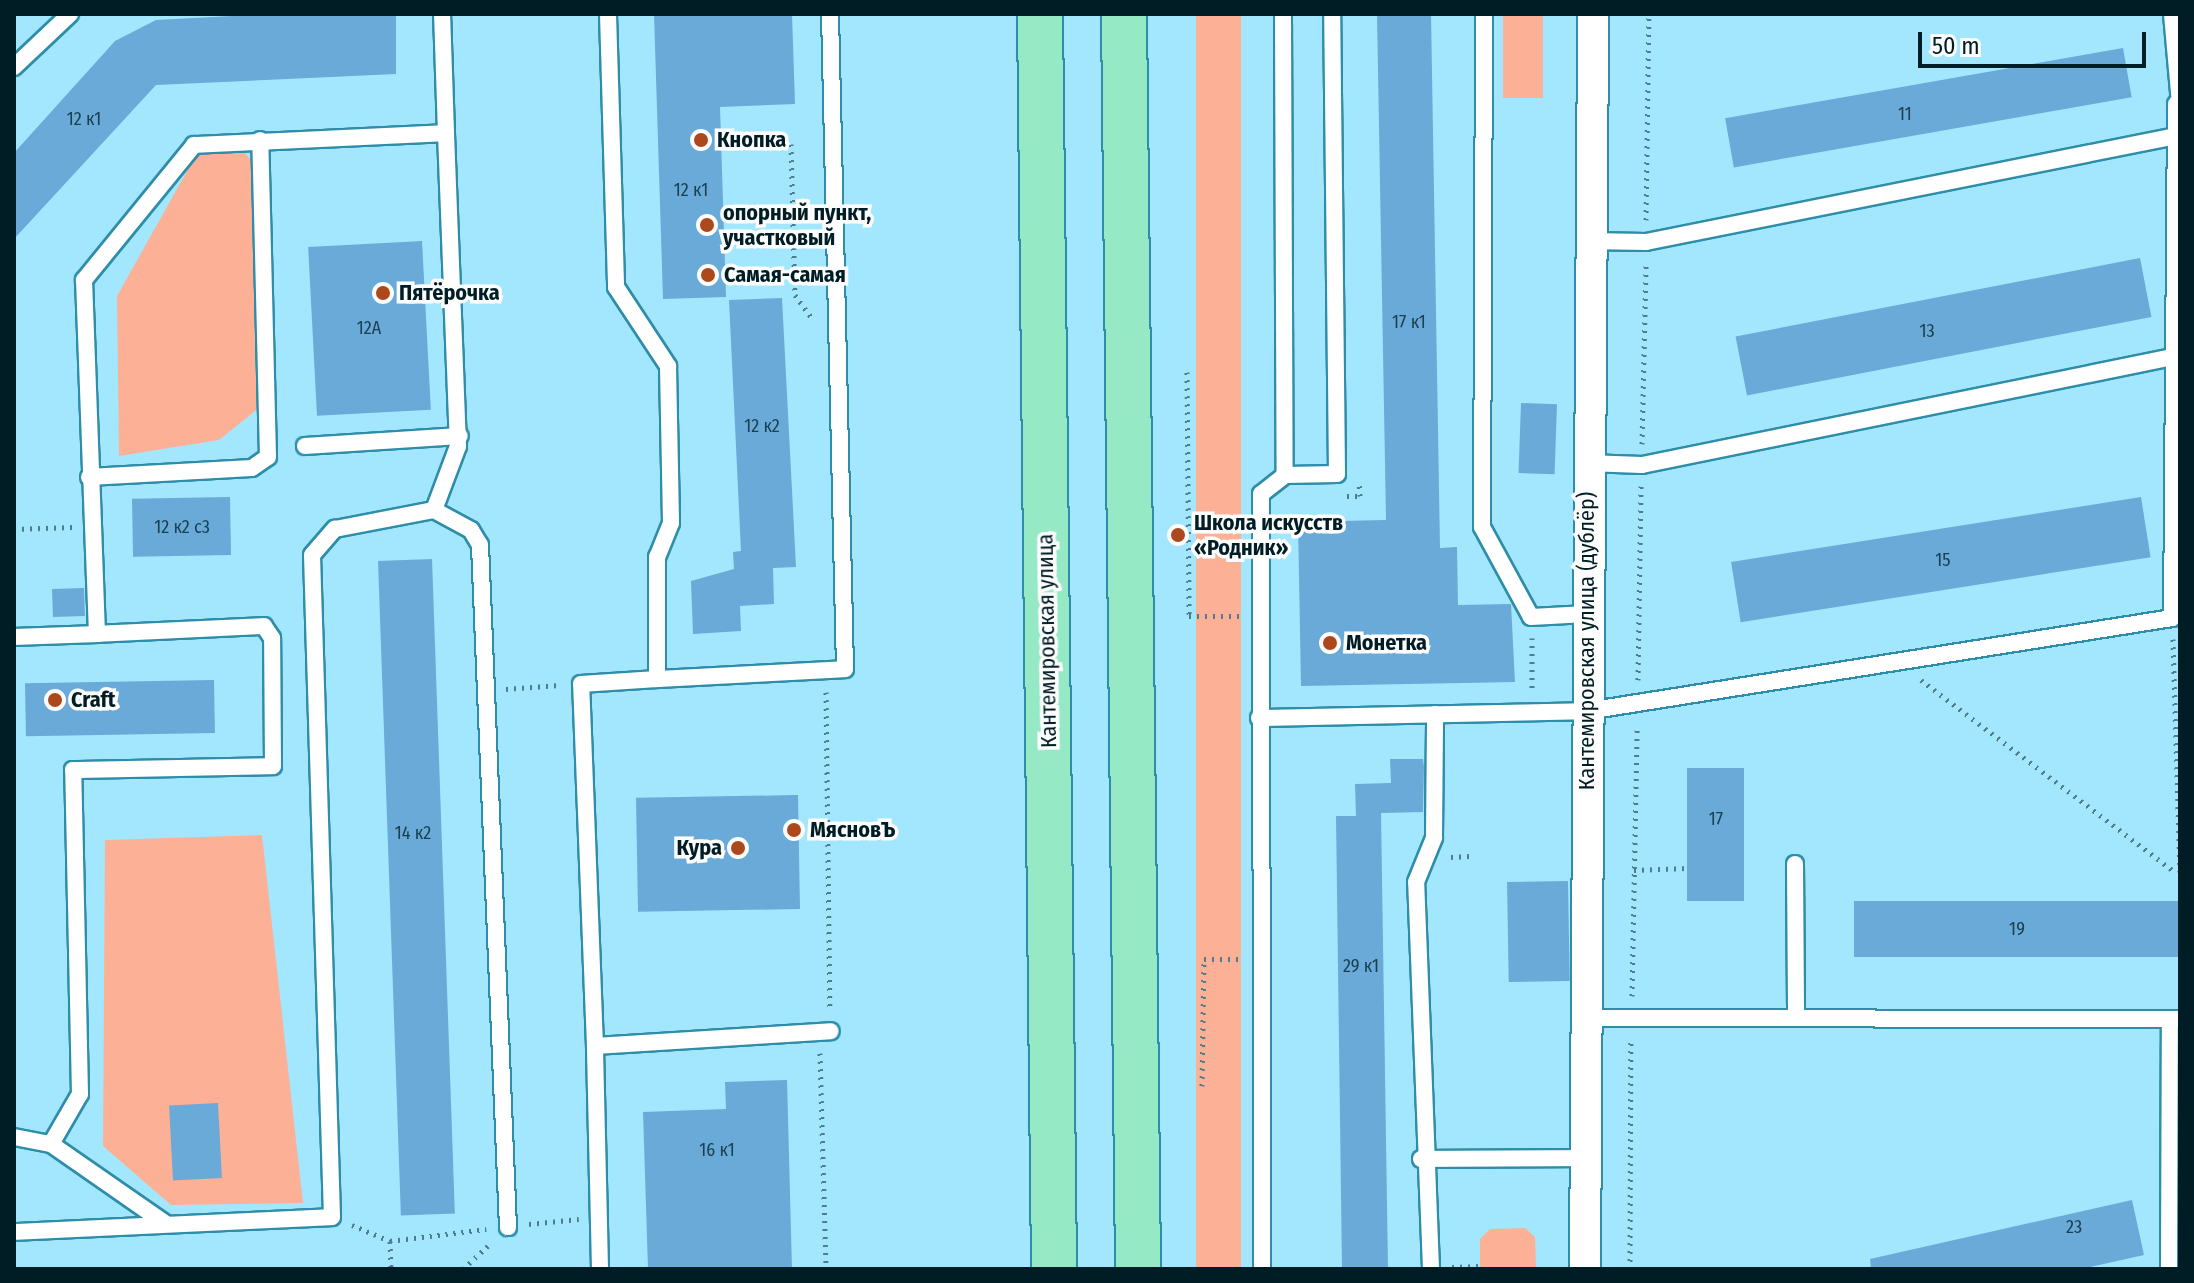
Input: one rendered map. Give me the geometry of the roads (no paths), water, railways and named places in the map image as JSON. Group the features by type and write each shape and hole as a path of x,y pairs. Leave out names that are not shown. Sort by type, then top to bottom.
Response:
{"main road":[{"name":"Кантемировская улица","path":"1040,14 1054,1269"},
{"path":"1124,14 1138,1269"}],"street":[{"name":"Кантемировская улица (дублёр)","path":"1585,1269 1588,241 1593,14"}],"lane":[{"path":"14,67 70,14"},
{"path":"434,510 460,436 442,14"},
{"path":"608,14 616,287 668,366 671,523 657,557 657,679"},
{"path":"600,1269 581,684 845,669 830,14"},
{"path":"1283,14 1285,475"},
{"path":"1262,1269 1261,494 1285,475 1337,474 1332,14"},
{"path":"1484,14 1482,527 1531,617 1587,614"},
{"path":"1259,718 1587,711 2172,618 2178,104 2172,14"},
{"path":"97,634 84,280 188,148 260,140 446,133"},
{"path":"1588,241 1646,242 2176,136"},
{"path":"89,477 252,468 268,457 260,140"},
{"path":"1587,463 1642,465 2173,357"},
{"path":"305,446 460,436"},
{"path":"14,1232 332,1217 312,555 335,529 434,510 471,530 480,545 508,1227"},
{"path":"14,637 264,626 272,638 273,766 73,770 80,1094 51,1144"},
{"path":"1431,1269 1421,1159 1416,882 1434,838 1435,714"},
{"path":"1795,864 1796,1018"},
{"path":"1587,1018 2175,1019 2169,1269"},
{"path":"595,1046 825,1031"},
{"path":"14,1137 51,1144 166,1224"},
{"path":"1421,1159 1586,1158"}],"place":[{"name":"Кнопка","path":"701,140"},
{"name":"опорный пункт, участковый","path":"707,225"},
{"name":"Самая-самая","path":"708,275"},
{"name":"Пятёрочка","path":"383,293"},
{"name":"Школа искусств «Родник»","path":"1178,535"},
{"name":"Монетка","path":"1330,643"},
{"name":"Craft","path":"55,700"},
{"name":"МясновЪ","path":"794,830"},
{"name":"Кура","path":"738,848"}]}
